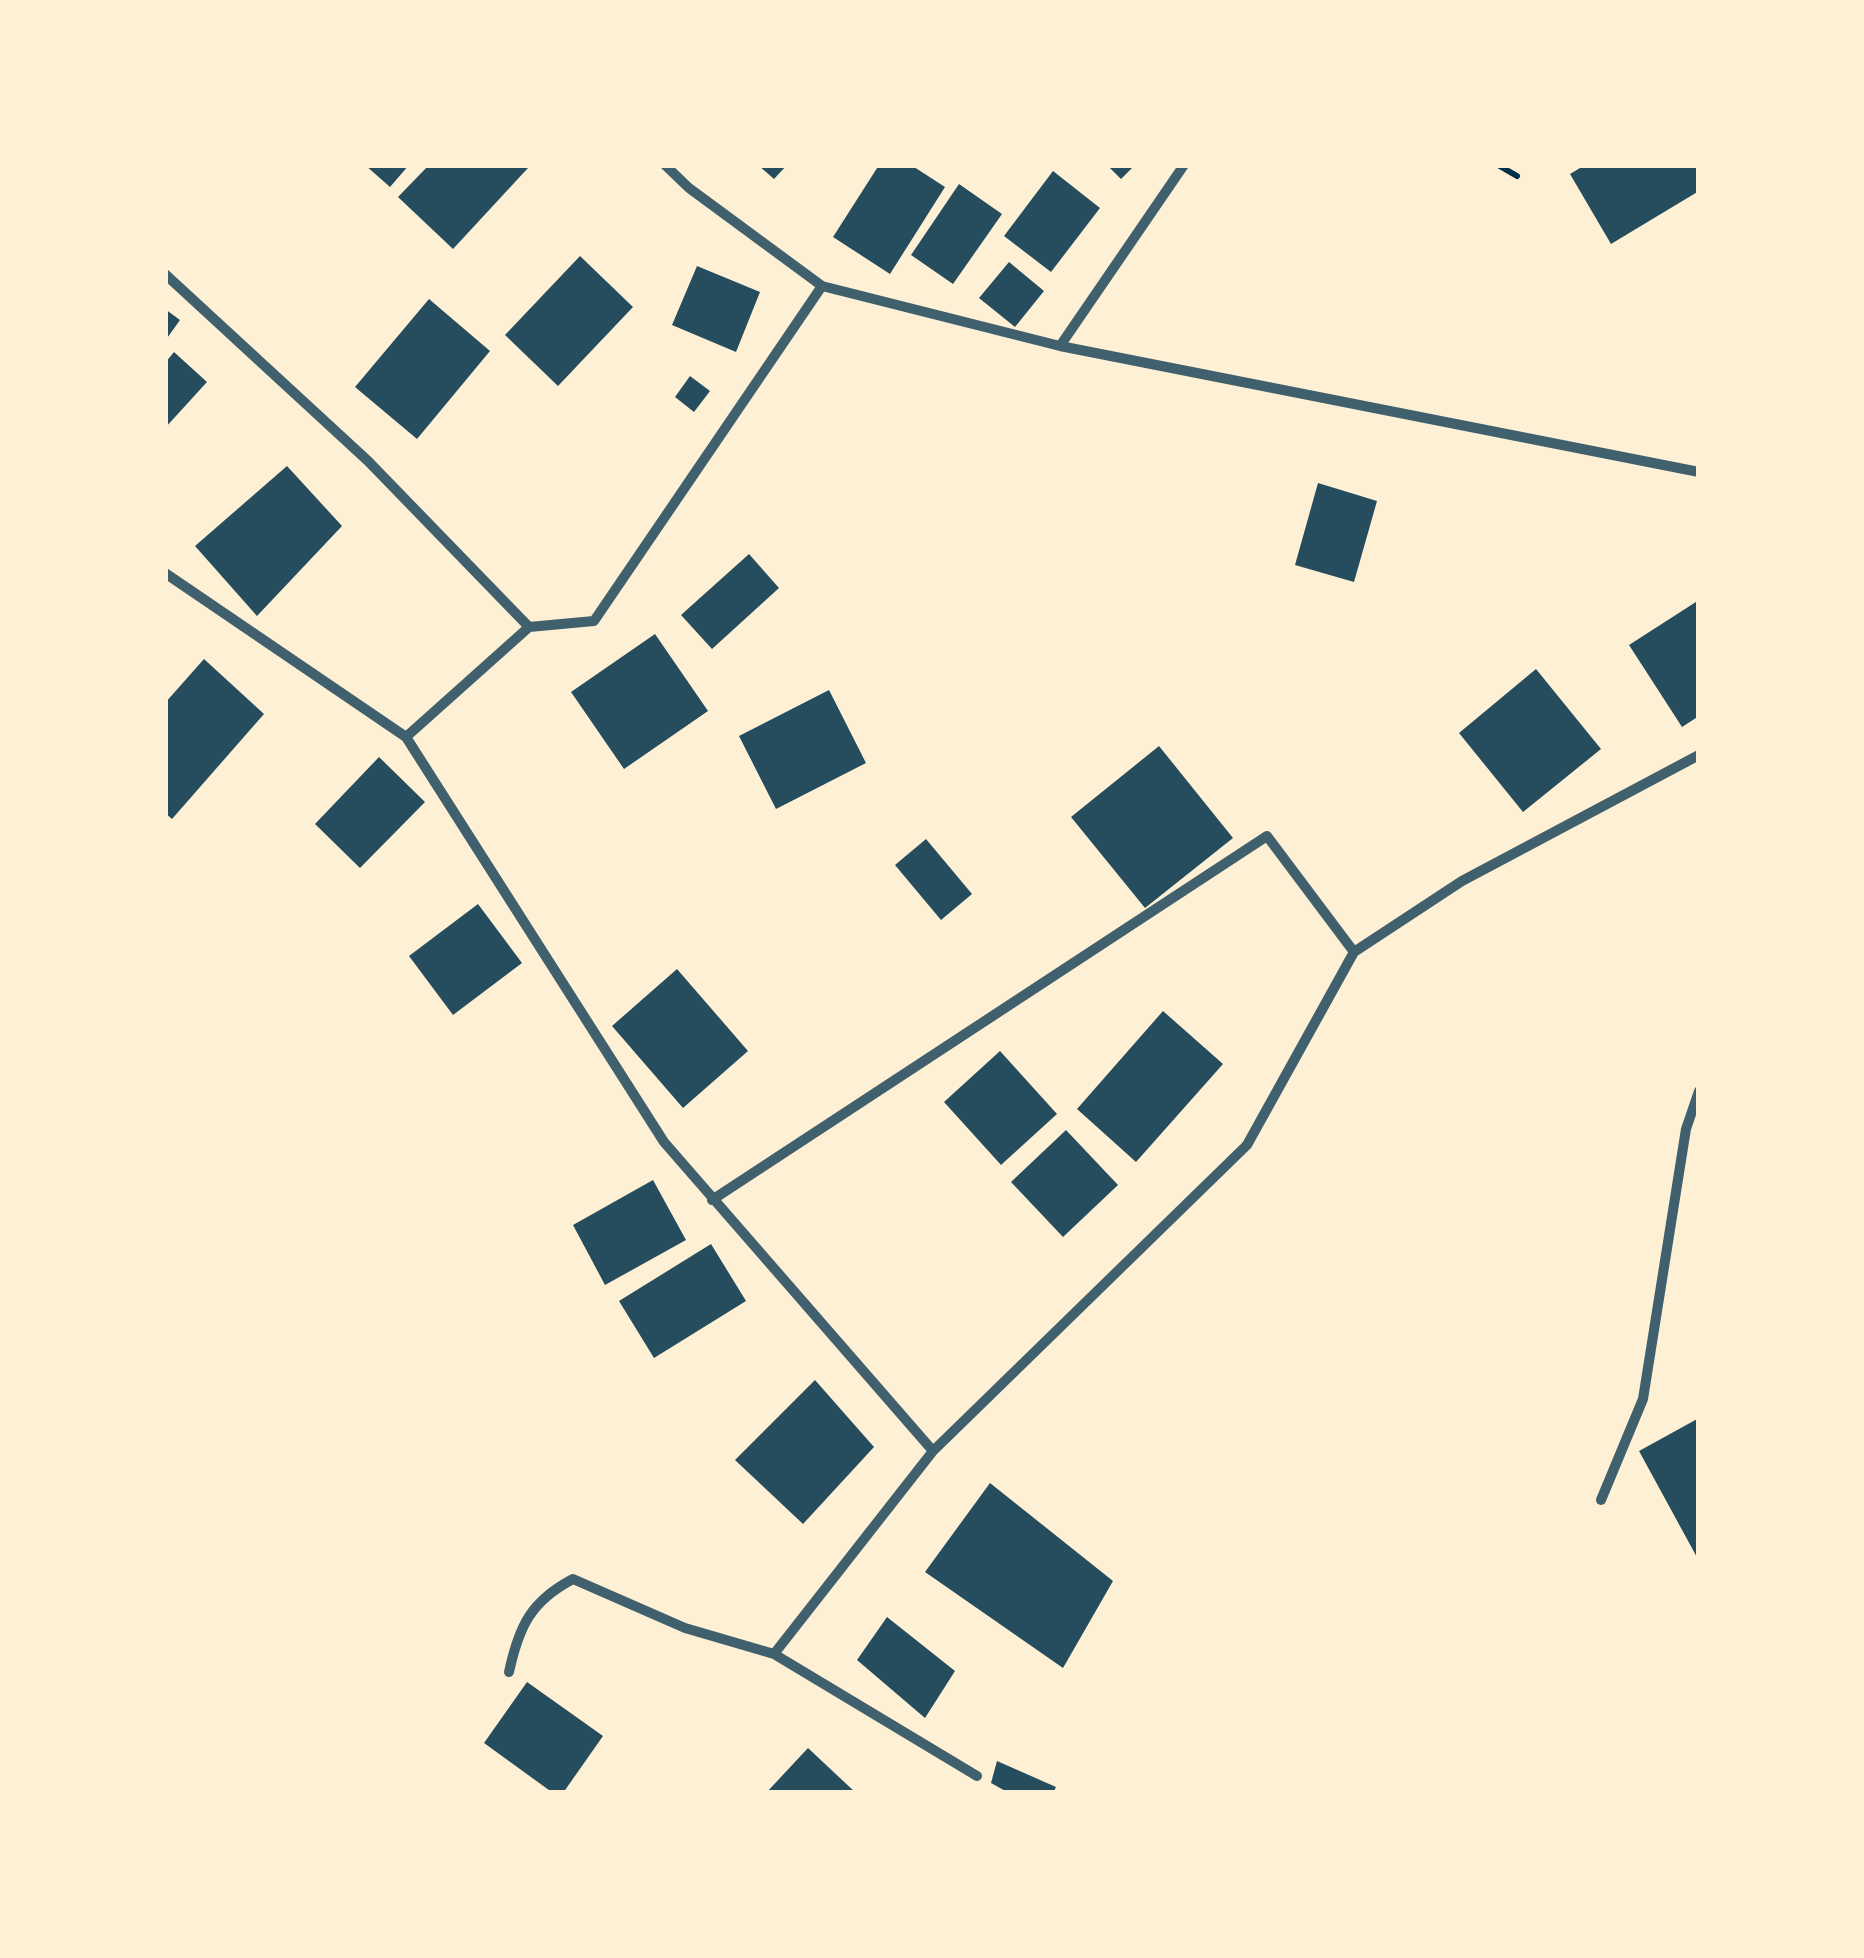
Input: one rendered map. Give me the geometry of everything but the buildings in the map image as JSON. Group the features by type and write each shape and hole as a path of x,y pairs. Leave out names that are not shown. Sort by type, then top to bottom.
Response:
{"street":[{"path":"665,165 688,188 822,286 1060,346 1699,472"},
{"path":"1060,346 1184,165"},
{"path":"165,274 368,461 529,627"},
{"path":"406,738 529,627 594,621 822,286"},
{"path":"165,572 406,738 664,1142 933,1451"},
{"path":"774,1654 933,1451 1247,1145 1354,952 1462,881 1699,754"},
{"path":"712,1200 1267,836 1354,952"},
{"path":"1601,1500 1644,1398 1686,1129 1699,1091"},
{"path":"510,1672 517,1635 545,1594 574,1579 685,1628 774,1654 977,1776"}],"path":[{"path":"1498,165 1517,176"}]}
